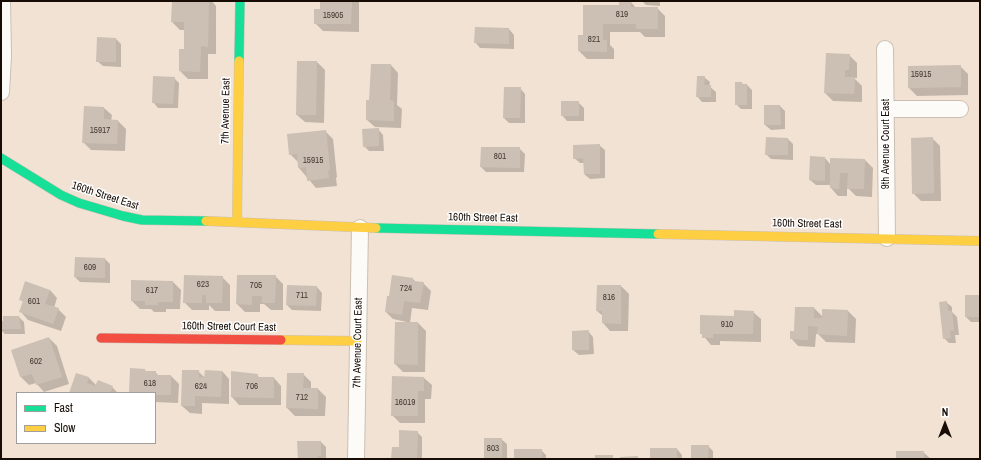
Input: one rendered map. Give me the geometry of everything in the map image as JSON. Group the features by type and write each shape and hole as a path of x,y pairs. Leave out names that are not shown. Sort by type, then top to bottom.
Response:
{"street":[{"path":"1,92 3,56 2,1"},
{"name":"7th Avenue East","path":"237,222 240,1"},
{"name":"9th Avenue Court East","path":"885,49 887,238"},
{"path":"886,109 960,109"},
{"name":"160th Street East","path":"1,158 79,203 142,220 237,222 360,228 980,240"},
{"name":"7th Avenue Court East","path":"356,459 360,228"},
{"name":"160th Street Court East","path":"101,338 357,341"}],"building":[{"path":"172,1 209,1 208,47 201,46 200,72 179,71 179,49 184,49 184,22 171,22"},
{"path":"320,1 352,1 351,24 314,24 314,9 320,9"},
{"path":"619,1 631,1 631,7 658,7 658,29 636,29 636,24 603,24 603,40 607,40 607,52 578,51 578,35 583,35 583,5 619,5"},
{"path":"475,27 509,28 509,44 474,43"},
{"path":"97,37 116,38 116,62 96,62"},
{"path":"826,53 850,54 849,70 845,70 845,77 855,77 854,94 824,93"},
{"path":"297,61 317,61 316,115 296,115"},
{"path":"371,64 391,64 390,100 394,101 394,121 366,120 366,100 369,100"},
{"path":"961,65 961,87 908,88 908,66"},
{"path":"153,76 175,77 173,104 152,103"},
{"path":"697,76 705,76 704,85 711,85 711,97 696,97"},
{"path":"735,82 747,84 747,105 735,105"},
{"path":"504,87 521,87 520,118 503,118"},
{"path":"561,101 579,101 579,116 561,116"},
{"path":"764,105 780,105 781,125 764,125"},
{"path":"84,106 104,107 104,119 118,120 117,144 82,143"},
{"path":"379,128 379,146 363,147 362,129"},
{"path":"326,130 330,170 328,170 329,178 307,181 306,167 298,168 297,154 289,155 287,134"},
{"path":"766,137 788,138 788,155 765,155"},
{"path":"933,137 934,193 912,194 911,138"},
{"path":"600,144 600,174 584,174 583,158 573,159 573,145"},
{"path":"481,147 520,147 520,168 480,167"},
{"path":"810,156 825,157 825,181 809,180"},
{"path":"830,158 865,159 864,189 847,189 848,173 840,173 839,189 830,188"},
{"path":"75,257 105,258 105,278 74,277"},
{"path":"184,275 223,276 222,303 206,303 206,295 202,295 202,303 183,303"},
{"path":"237,275 276,275 275,303 262,303 262,296 252,296 252,305 236,304"},
{"path":"392,275 413,278 413,281 424,282 420,303 404,301 402,315 385,312"},
{"path":"131,280 173,281 173,302 158,302 158,305 145,305 145,301 131,301"},
{"path":"25,281 50,290 45,304 59,308 53,324 19,312 23,301 19,300"},
{"path":"287,285 317,286 316,306 286,305"},
{"path":"597,285 621,285 621,324 602,323 602,311 596,311"},
{"path":"965,295 980,295 980,317 965,317"},
{"path":"947,301 948,311 952,311 954,330 950,331 951,338 943,339 939,302"},
{"path":"795,307 814,307 814,318 822,318 822,309 848,310 847,336 817,334 818,327 808,326 808,340 790,339 790,331 794,331"},
{"path":"734,310 754,311 753,334 713,334 713,338 702,338 702,334 700,334 700,315 734,316"},
{"path":"3,316 19,316 21,329 1,329 1,321 3,321"},
{"path":"395,322 418,322 418,365 394,364"},
{"path":"589,330 589,350 572,350 572,331"},
{"path":"49,337 62,377 36,385 32,374 20,377 11,350"},
{"path":"130,368 145,369 145,371 156,371 156,375 171,375 171,395 156,395 156,392 129,392"},
{"path":"182,370 199,370 199,377 204,378 205,370 222,371 221,397 195,396 195,406 181,406"},
{"path":"231,371 258,374 258,377 274,377 274,398 231,397"},
{"path":"76,373 89,377 87,383 95,386 98,380 113,386 110,392 69,392"},
{"path":"287,373 304,373 303,388 318,388 318,409 286,408"},
{"path":"392,376 424,377 424,391 418,391 418,416 391,416"},
{"path":"399,430 418,431 417,459 391,459 392,447 399,447"},
{"path":"484,438 502,438 502,459 484,459"},
{"path":"297,441 321,441 321,456 318,456 318,459 298,459"},
{"path":"691,445 709,445 708,459 691,459"},
{"path":"650,448 677,448 677,459 650,459"},
{"path":"514,449 542,449 542,459 514,459"},
{"path":"896,451 924,451 924,459 896,459"},
{"path":"595,455 613,455 613,459 595,459"},
{"path":"638,456 638,459 620,459 620,457"}],"traffic: fast":[{"path":"239,61 240,1"},
{"path":"1,158 61,195 79,203 142,220 206,221"},
{"path":"376,228 658,234"}],"traffic: slow":[{"path":"237,222 239,61"},
{"path":"206,221 376,228"},
{"path":"658,234 980,241"},
{"path":"281,340 357,341"}],"traffic: jam":[{"path":"101,338 281,340"}]}
